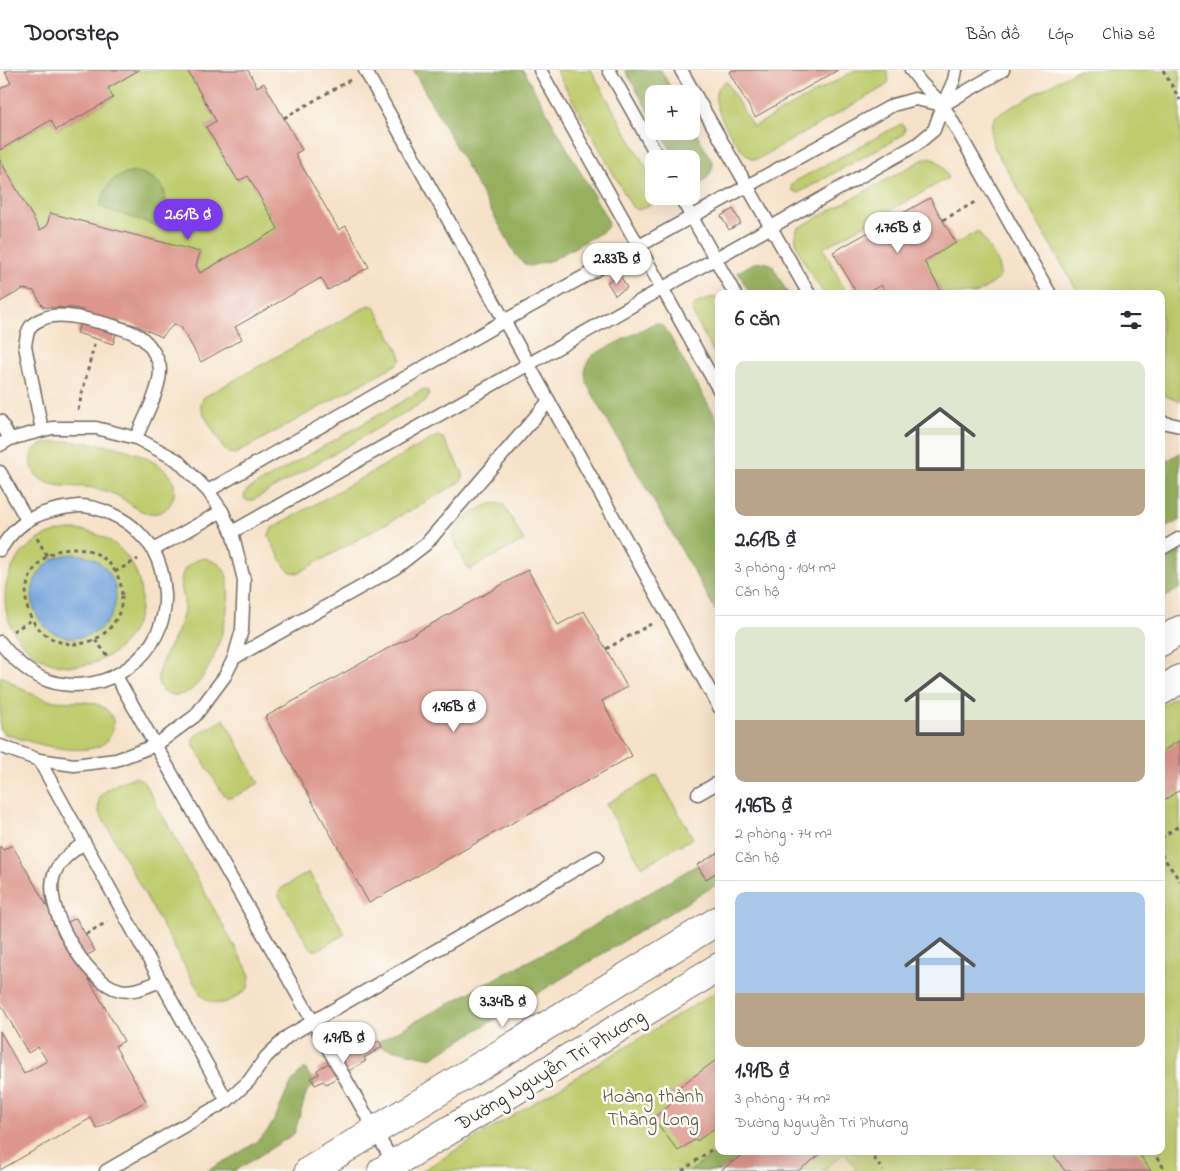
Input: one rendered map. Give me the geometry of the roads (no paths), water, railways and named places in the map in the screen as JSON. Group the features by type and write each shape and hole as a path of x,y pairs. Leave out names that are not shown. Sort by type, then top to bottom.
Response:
{"street":[{"path":"1165,639 1180,630"},
{"path":"1165,688 1180,679"},
{"name":"Đường Nguyễn Tri Phương","path":"309,1171 715,922"},
{"name":"Đường Nguyễn Tri Phương","path":"388,1167 715,969"}],"lane":[{"path":"365,70 715,700"},
{"path":"540,70 715,383"},
{"path":"609,70 654,150"},
{"path":"681,70 807,290"},
{"path":"912,70 921,83 943,105 1048,290"},
{"path":"232,532 916,145 934,130 954,80 956,70"},
{"path":"208,491 504,321 893,105 915,99 943,105 1003,70"},
{"path":"685,205 733,290"},
{"path":"42,430 25,346 26,335 32,324 52,316 72,316 126,330 144,339 159,364 158,384 136,438"},
{"path":"234,658 395,568 426,544 549,402"},
{"path":"0,421 5,442 52,428 96,428 136,438 177,460 208,491 222,511 232,532 244,580 242,630 234,658 225,676 196,716 156,745 116,760 74,765 39,760 0,746"},
{"path":"1165,423 1180,426"},
{"path":"0,472 27,520"},
{"path":"0,550 8,538 27,520 54,509 82,506 110,513 135,528 153,550 164,577 166,607 157,635 140,659 116,676 94,684 71,685 49,681 28,671 10,656 0,642"},
{"path":"153,550 222,511"},
{"path":"1165,547 1180,538"},
{"path":"116,676 376,1130 388,1167"},
{"path":"39,760 226,1101"},
{"path":"698,794 715,784"},
{"path":"84,843 67,855 54,873 52,894 58,918 70,943 101,982 120,990 142,989 160,981"},
{"path":"106,1171 226,1101 249,1081 266,1057 288,1036 597,857"}],"water":[{"path":"74,554 90,557 104,566 113,580 116,596 113,612 104,626 90,635 74,638 58,635 44,626 35,612 32,596 35,580 44,566 58,557"}],"park label":[{"name":"Hoàng thành Thăng Long","path":"653,1106"}]}
